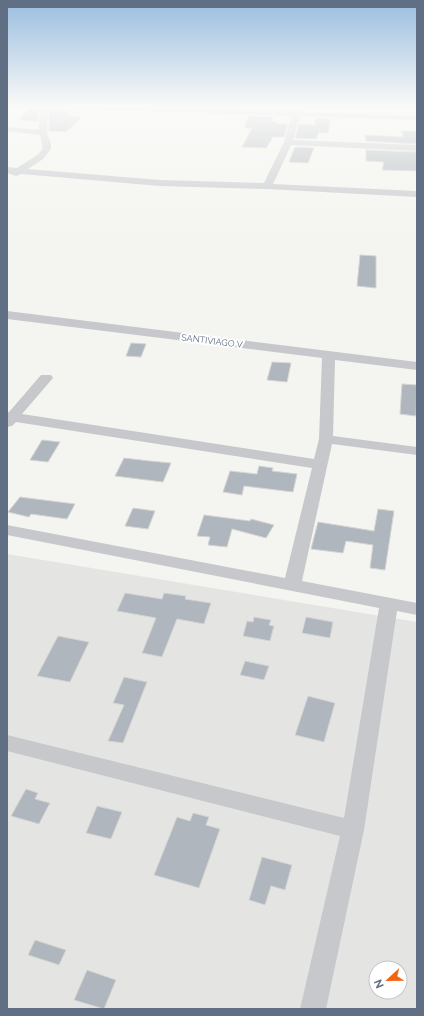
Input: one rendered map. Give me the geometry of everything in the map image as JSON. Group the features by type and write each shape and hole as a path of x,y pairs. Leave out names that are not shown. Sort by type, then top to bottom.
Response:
{"street":[{"path":"7,180 43,153"},
{"path":"267,186 283,153"},
{"path":"7,170 160,183 267,186 417,194"},
{"name":"SANTIVIAGO V","path":"7,315 417,366"},
{"path":"292,585 326,439 329,355"},
{"path":"9,419 46,378"},
{"path":"9,419 320,465"},
{"path":"326,439 417,451"},
{"path":"7,530 417,609"},
{"path":"313,1009 353,830 389,603"},
{"path":"7,743 353,830"}],"shaded area":[{"path":"7,554 417,622 417,1009 7,1009"}],"building":[{"path":"292,153 312,153 308,163 289,162"},
{"path":"366,153 417,153 417,171 382,170 384,162 366,161"},
{"path":"360,255 376,256 376,288 357,286"},
{"path":"131,343 146,344 141,357 126,356"},
{"path":"272,362 291,363 287,382 267,380"},
{"path":"402,384 417,385 416,416 400,414"},
{"path":"42,440 60,442 48,462 30,460"},
{"path":"124,458 171,463 163,482 115,476"},
{"path":"259,466 273,468 272,471 297,474 293,492 244,486 242,495 223,492 230,471 257,474"},
{"path":"20,497 75,504 67,519 31,514 29,517 8,512"},
{"path":"133,508 155,511 148,529 125,526"},
{"path":"378,509 394,511 385,570 370,568 373,545 346,541 343,553 311,549 318,522 374,531"},
{"path":"204,515 250,521 251,519 274,525 266,538 232,529 227,547 208,545 210,537 197,536"},
{"path":"125,593 162,599 164,593 186,596 185,599 211,603 204,624 177,619 162,657 142,653 156,618 117,611"},
{"path":"254,617 271,620 269,625 274,626 270,641 243,636 247,621 253,622"},
{"path":"306,617 333,622 330,638 302,633"},
{"path":"58,636 89,642 70,682 37,676"},
{"path":"245,661 269,666 264,680 240,675"},
{"path":"124,677 147,682 123,743 108,741 124,705 113,703"},
{"path":"308,696 335,703 324,742 295,735"},
{"path":"26,789 38,793 35,799 50,803 39,824 11,816"},
{"path":"97,806 122,812 111,839 86,833"},
{"path":"193,813 209,817 206,825 220,829 199,888 154,875 177,817 190,821"},
{"path":"262,857 292,865 285,890 271,886 265,905 249,900"},
{"path":"35,940 66,950 59,965 28,955"},
{"path":"87,970 116,980 104,1009 74,1000"}]}
